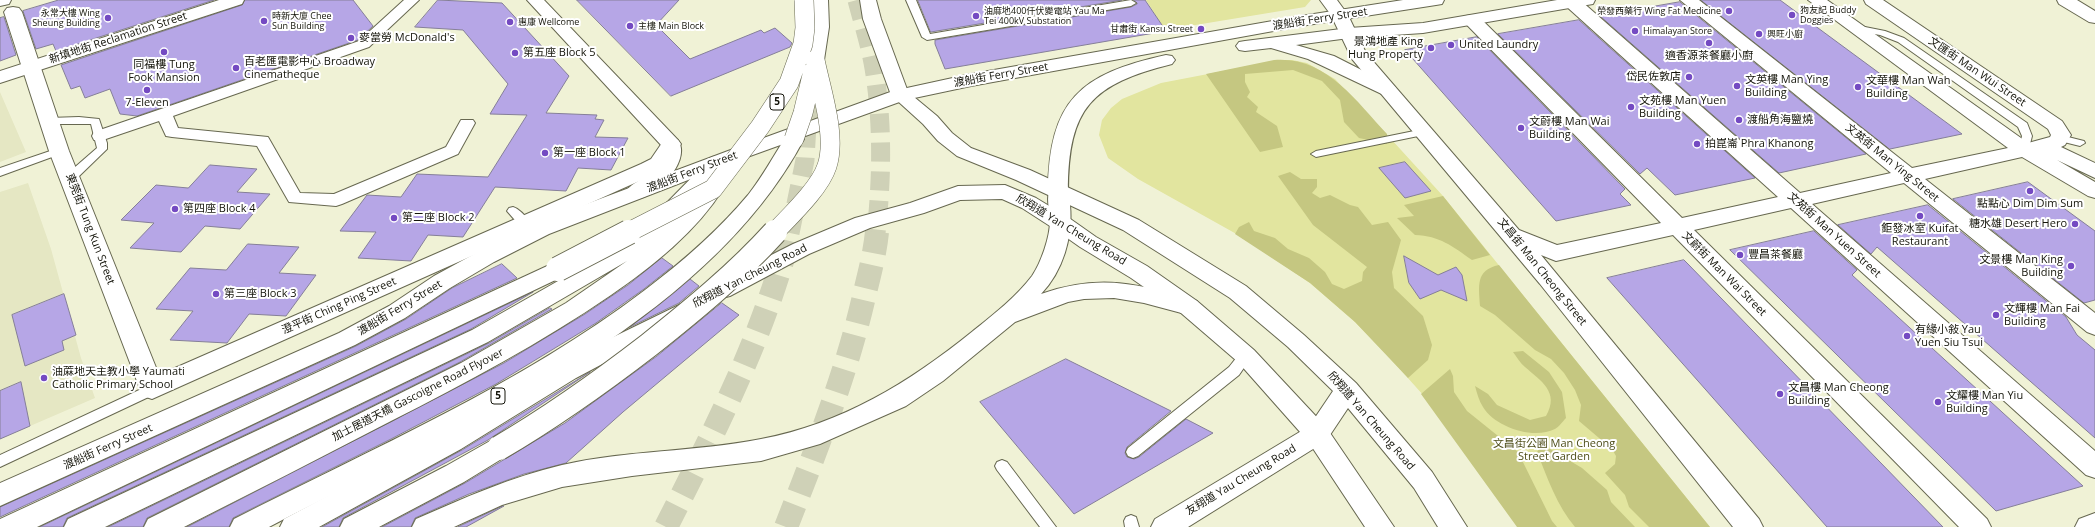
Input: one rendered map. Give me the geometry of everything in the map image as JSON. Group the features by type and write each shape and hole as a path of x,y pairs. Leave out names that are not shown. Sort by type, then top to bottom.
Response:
{"main road":[{"name":"新填地街 Reclamation Street","path":"0,77 236,0"},
{"path":"534,0 671,144 670,162 656,180 634,194"},
{"name":"加士居道天橋 Gascoigne Road Flyover","path":"158,527 470,370 567,313 625,274 661,245 690,216 713,189 760,128 789,83 803,44 805,28 804,0"},
{"name":"5","path":"244,527 493,399 595,339 655,296 728,230 752,206 780,167 794,139 803,113 815,60 820,27 820,0"},
{"path":"868,0 872,19 900,95"},
{"name":"文昌街 Man Cheong Street","path":"1328,0 1339,15 1349,33 1358,55 1548,278 1749,527"},
{"name":"渡船街 Ferry Street","path":"0,495 347,339 397,312 442,282 486,257 541,229 900,95 971,80 1339,15 1436,0"},
{"name":"文英街 Man Ying Street","path":"1688,0 2095,326"},
{"path":"1816,0 2024,150 2095,191"},
{"name":"文匯街 Man Wui Street","path":"1872,0 2055,125 2061,134 2052,142"},
{"path":"2065,0 2095,18"},
{"name":"渡船街 Ferry Street","path":"1006,317 1040,281 1053,258 1061,223 1058,192 1060,149 1073,111 1087,93 1105,79 1141,65 1265,43 1349,33 1423,28 1580,1"},
{"name":"文苑街 Man Yuen Street","path":"1580,1 1795,200 2095,467"},
{"name":"東莞街 Tung Kun Street","path":"5,4 31,67 59,151 152,390"},
{"name":"文蔚街 Man Wai Street","path":"1472,20 1977,527"},
{"path":"1265,43 1314,55 1342,66 1388,91"},
{"path":"354,527 455,474 532,429 581,396 696,308 749,262 807,197 827,166 830,145 815,60"},
{"name":"欣翔道 Yan Cheung Road","path":"900,95 930,120 945,137 964,152 1023,175 1137,228 1238,292 1296,341 1347,390 1423,480 1453,527"},
{"path":"1512,235 1556,253 1908,176 2024,150 2052,142 2095,171"},
{"name":"澄平街 Ching Ping Street","path":"152,390 519,218 566,206 658,164 671,144"},
{"path":"78,527 480,336 638,245 719,162"},
{"path":"10,527 551,273 713,189"},
{"name":"欣翔道 Yan Cheung Road","path":"294,527 452,442 567,371 801,249 863,223 917,208 958,193 1005,192 1030,203 1088,242 1139,272 1189,307 1246,356 1317,434 1380,527"},
{"path":"566,206 612,203"},
{"path":"1548,278 1556,253"},
{"path":"426,527 496,496 562,476 632,465 760,450 811,437 853,420 897,398 934,374 1006,317 1068,294 1108,289 1130,290 1189,307"},
{"path":"1317,434 1347,390"},
{"name":"友翔道 Yau Cheung Road","path":"1165,527 1317,434"},
{"path":"2089,527 2095,525"}],"street":[{"path":"100,136 364,44 412,0"},
{"path":"164,114 172,132 262,141 295,198 329,200 336,200 452,150 467,123"}],"lane":[{"path":"911,0 926,37 1131,3"},
{"path":"49,121 95,121 100,136 102,149 70,178"},
{"path":"1316,154 1424,132"},
{"path":"2052,142 2080,144"},
{"path":"0,172 59,151"},
{"path":"1133,452 1234,371 1246,356"},
{"name":"澄平街 Ching Ping Street","path":"0,461 152,390"},
{"path":"1002,466 1049,527"}],"shaded area":[{"path":"0,92 26,152 0,162"},
{"name":"油蔴地天主教小學 Yaumati Catholic Primary School","path":"28,183 51,249 81,358 95,398 0,439 0,192"}],"green space":[{"path":"1146,0 1311,0 1305,7 1165,30"},
{"path":"1274,60 1292,61 1309,65 1338,83 1387,134 1387,144 1359,138 1344,122 1340,100 1322,81 1293,70 1245,74 1245,82 1250,92 1247,97 1258,107 1256,112 1277,126 1283,147 1260,152 1206,74"},
{"name":"文昌街公園 Man Cheong Street Garden","path":"1281,60 1292,60 1307,63 1335,79 1391,139 1443,196 1710,527 1519,527 1424,396 1355,322 1310,283 1240,236 1138,179 1108,158 1099,135 1102,120 1111,108 1122,99 1161,83"},
{"path":"1290,172 1301,179 1317,179 1317,187 1312,193 1320,198 1330,195 1350,205 1358,207 1372,225 1388,222 1401,240 1392,272 1394,288 1423,316 1432,345 1428,360 1408,378 1355,322 1310,283 1235,234 1239,227 1249,222 1254,231 1275,238 1288,249 1309,258 1325,272 1332,284 1344,289 1362,281 1363,272 1367,267 1313,225 1278,176"},
{"path":"1443,196 1490,255 1472,260 1452,246 1439,240 1432,237 1415,235 1397,218 1414,216 1404,205"},
{"path":"1499,265 1710,527 1649,527 1629,507 1625,495 1605,473 1615,464 1616,456 1612,449 1579,421 1581,405 1575,390 1564,373 1551,359 1535,350 1495,315 1480,306 1479,286 1482,275 1491,267"},
{"path":"1523,351 1549,372 1562,392 1566,418 1555,429 1536,433 1515,430 1496,420 1483,407 1479,400 1475,386 1488,394 1497,405 1530,420 1546,416 1550,408 1550,394 1542,382 1520,362 1513,352"},
{"path":"1450,369 1453,376 1454,392 1467,411 1518,452 1552,521 1557,527 1517,527 1421,394"},
{"path":"1540,448 1550,449 1582,468 1607,490 1611,502 1635,527 1575,527 1563,510 1553,491 1537,452"}],"building":[{"path":"59,0 214,0 56,51 53,44 36,49 23,11"},
{"path":"245,0 353,0 373,26 358,40 137,116 120,114 110,89 85,98 80,86 71,89 61,65 242,5"},
{"path":"438,0 502,3 569,76 546,113 597,115 595,119 604,120 595,137 628,138 611,170 578,168 566,191 495,187 463,237 428,235 411,261 358,258 376,232 340,231 367,195 401,197 417,174 488,177 527,115 490,114 508,84 463,30 415,27"},
{"path":"577,0 679,0 656,25 690,59 761,30 764,33 775,28 792,43 790,47 671,96"},
{"name":"油麻地400仟伏變電站 Yau Ma Tei 400kV Substation","path":"918,0 1122,0 931,32"},
{"path":"1134,0 1145,0 1166,31 945,69 935,44 935,40 1131,7 1137,4"},
{"name":"文華樓 Man Wah Building","path":"1701,0 1780,0 1962,134 1890,149"},
{"name":"文英樓 Man Ying Building","path":"1680,2 1866,154 1779,173 1600,16"},
{"path":"4,17 16,55 0,61 0,18"},
{"name":"文苑樓 Man Yuen Building","path":"1579,20 1755,178 1675,195 1647,168 1640,174 1498,34"},
{"name":"文蔚樓 Man Wai Building","path":"1477,37 1625,189 1620,194 1631,205 1556,221 1405,50"},
{"path":"1405,162 1431,191 1405,198 1379,168"},
{"name":"第四座 Block 4","path":"210,165 257,169 237,192 270,194 240,229 205,226 181,252 130,248 154,223 121,220 156,185 188,188"},
{"name":"文景樓 Man King Building","path":"2028,182 2095,231 2095,300 2084,303 1953,199"},
{"name":"文輝樓 Man Fai Building","path":"1928,205 2066,317 2077,335 2095,350 2095,438 1877,247 1871,254 1838,225"},
{"name":"文耀樓 Man Yiu Building","path":"1814,231 1857,270 1852,275 2083,486 1996,511 1730,250"},
{"name":"第三座 Block 3","path":"248,244 299,247 279,273 316,275 286,316 249,314 227,343 170,340 193,311 156,309 190,268 226,270"},
{"path":"1404,256 1438,275 1456,267 1462,275 1467,301 1441,290 1420,299 1409,283"},
{"path":"662,258 673,266 644,289 596,323 496,384 391,439 233,518 229,527 187,527 504,363 585,314 628,285"},
{"name":"文昌樓 Man Cheong Building","path":"1684,260 1943,527 1827,527 1607,278"},
{"path":"502,264 517,278 0,517 0,507 356,346 406,319 452,288"},
{"path":"690,279 699,286 679,303 630,327"},
{"path":"533,292 471,329 67,518 63,527 40,527"},
{"path":"64,294 76,335 62,341 64,350 25,366 12,315"},
{"path":"722,303 739,315 623,412 566,463 524,474 469,494 415,518 411,527 382,527 465,483 565,423 657,356"},
{"path":"550,308 552,309 460,362 147,518 143,527 108,527 489,343"},
{"path":"1066,359 1171,411 1127,447 1125,453 1127,457 1134,459 1139,457 1186,419 1213,433 1074,514 980,402"},
{"path":"590,372 488,440 343,518 339,527 322,527 462,450"},
{"path":"21,382 30,426 0,439 0,391"},
{"path":"503,506 466,527 458,527"}],"tunnel":[{"path":"857,0 872,59 879,109 881,151 876,233"},
{"path":"790,233 805,160 808,106"},
{"path":"666,527 702,455 752,346 779,271 790,232"},
{"path":"786,527 840,382 858,322 877,232"}],"place":[{"name":"榮發西藥行 Wing Fat Medicine","path":"1729,11"},
{"name":"狗友記 Buddy Doggies","path":"1792,15"},
{"name":"油麻地400仟伏變電站 Yau Ma Tei 400kV Substation","path":"976,16"},
{"name":"永常大樓 Wing Sheung Building","path":"108,18"},
{"name":"時新大廈 Chee Sun Building","path":"264,21"},
{"name":"惠康 Wellcome","path":"510,22"},
{"name":"主樓 Main Block","path":"630,26"},
{"name":"甘肅街 Kansu Street","path":"1201,29"},
{"name":"Himalayan Store","path":"1635,31"},
{"name":"興旺小廚","path":"1759,34"},
{"name":"麥當勞 McDonald's","path":"351,38"},
{"name":"適香源茶餐廳小廚","path":"1709,43"},
{"name":"United Laundry","path":"1451,45"},
{"name":"景鴻地產 King Hung Property","path":"1431,48"},
{"name":"同福樓 Tung Fook Mansion","path":"164,52"},
{"name":"第五座 Block 5","path":"515,53"},
{"name":"百老匯電影中心 Broadway Cinematheque","path":"236,68"},
{"name":"岱民佐敦店","path":"1689,77"},
{"name":"文英樓 Man Ying Building","path":"1737,86"},
{"name":"文華樓 Man Wah Building","path":"1858,87"},
{"name":"7-Eleven","path":"147,90"},
{"name":"文苑樓 Man Yuen Building","path":"1631,107"},
{"name":"渡船角海鹽燒","path":"1739,120"},
{"name":"文蔚樓 Man Wai Building","path":"1521,128"},
{"name":"拍崑崙 Phra Khanong","path":"1697,144"},
{"name":"第一座 Block 1","path":"545,153"},
{"name":"點點心 Dim Dim Sum","path":"2030,191"},
{"name":"第四座 Block 4","path":"175,209"},
{"name":"鉅發冰室 Kuifat Restaurant","path":"1920,216"},
{"name":"第二座 Block 2","path":"394,218"},
{"name":"糖水雄 Desert Hero","path":"2075,224"},
{"name":"豐昌茶餐廳","path":"1740,255"},
{"name":"文景樓 Man King Building","path":"2071,266"},
{"name":"第三座 Block 3","path":"216,294"},
{"name":"文輝樓 Man Fai Building","path":"1996,315"},
{"name":"有緣小敍 Yau Yuen Siu Tsui","path":"1907,336"},
{"name":"油蔴地天主教小學 Yaumati Catholic Primary School","path":"44,378"},
{"name":"文昌樓 Man Cheong Building","path":"1780,394"},
{"name":"文耀樓 Man Yiu Building","path":"1938,402"}]}
